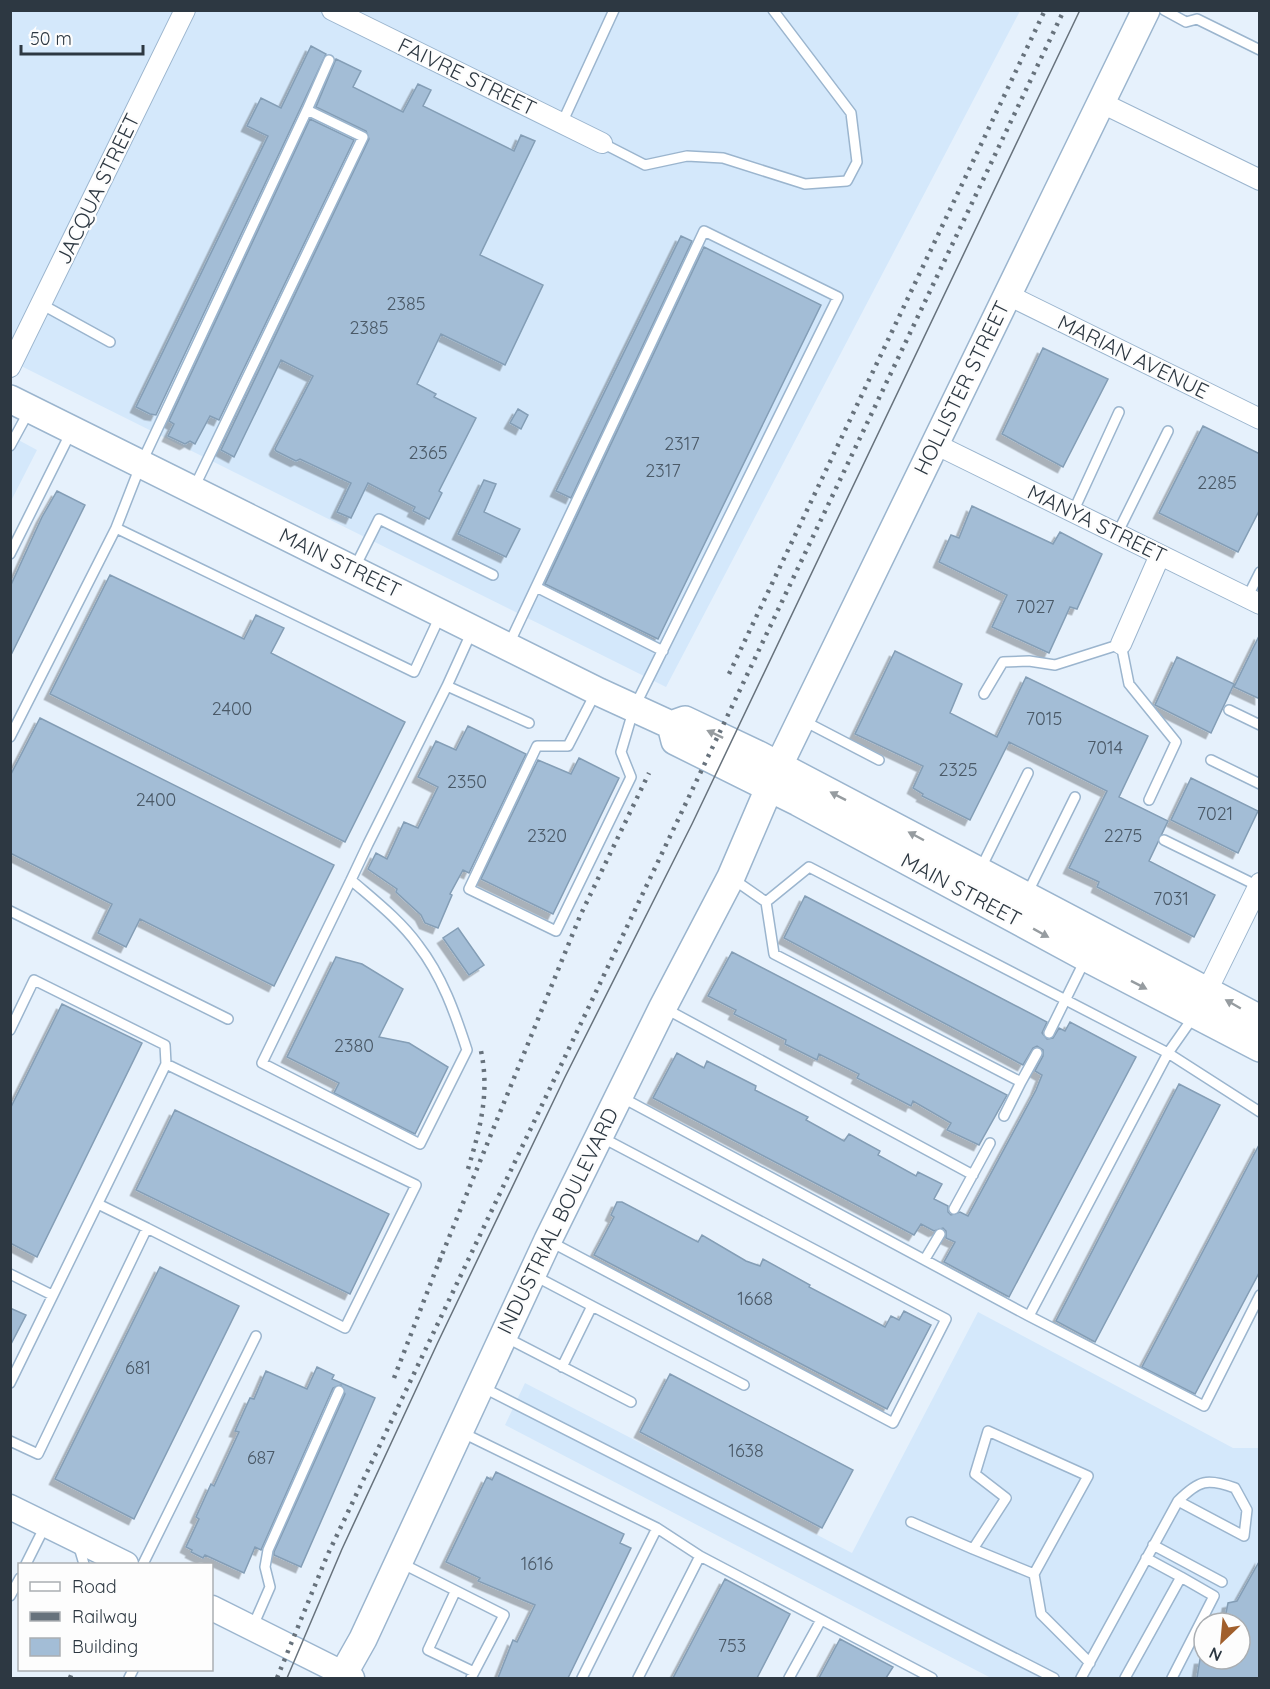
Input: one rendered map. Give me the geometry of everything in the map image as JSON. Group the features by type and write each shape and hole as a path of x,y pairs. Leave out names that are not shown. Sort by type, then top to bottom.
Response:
{"main road":[{"name":"HOLLISTER STREET","path":"774,776 1006,294 1146,10"},
{"name":"MAIN STREET","path":"20,404 596,690 671,725 685,720 774,776 1087,958 1260,1048"},
{"name":"MAIN STREET","path":"774,776 980,870 1260,1018"},
{"name":"INDUSTRIAL BOULEVARD","path":"346,1677 548,1240 663,1007 731,877 774,776"}],"street":[{"name":"JACQUA STREET","path":"10,367 184,10"},
{"name":"FAIVRE STREET","path":"332,10 602,143"},
{"path":"1102,103 1260,180"},
{"name":"MARIAN AVENUE","path":"1006,294 1260,419"},
{"name":"MANYA STREET","path":"935,444 1253,601"},
{"path":"1121,644 1160,555"},
{"path":"1196,1014 1259,884"},
{"path":"10,1507 124,1563"},
{"path":"213,1608 346,1677"}],"lane":[{"path":"562,123 614,10"},
{"path":"602,143 645,165 687,156 723,158 805,184 847,181 857,162 851,113 773,10"},
{"path":"1164,10 1186,22 1197,19 1260,50"},
{"path":"10,736 116,528 141,464 308,110 329,60"},
{"path":"193,490 363,137 308,110"},
{"path":"508,646 704,231 837,297 634,708 621,752 631,777 556,932 469,889 537,746 568,746 596,690"},
{"path":"41,304 110,342"},
{"path":"10,446 20,404"},
{"path":"1072,512 1119,412"},
{"path":"10,554 72,430"},
{"path":"1117,534 1168,431"},
{"path":"354,570 379,519 494,575"},
{"path":"116,528 414,672 441,613"},
{"path":"1253,601 1260,572"},
{"path":"536,587 663,651"},
{"path":"351,880 394,918 418,945 451,1001 467,1050 420,1144 262,1063 473,629"},
{"path":"984,694 1004,662 1029,661 1055,665 1121,644 1129,684 1176,742 1149,800"},
{"path":"447,686 529,723"},
{"path":"1229,710 1260,725"},
{"path":"801,720 879,760"},
{"path":"1211,760 1260,784"},
{"path":"980,870 1028,773"},
{"path":"1026,894 1075,797"},
{"path":"1164,840 1259,884"},
{"path":"766,902 809,867 1168,1053 1260,1112"},
{"path":"731,877 766,902 774,954 1021,1082"},
{"path":"10,911 228,1019"},
{"path":"1049,1033 1087,958"},
{"path":"10,1030 34,980 165,1045 166,1064 10,1383"},
{"path":"663,1007 973,1175"},
{"path":"1029,1316 1168,1053 1196,1014"},
{"path":"1004,1116 1038,1053"},
{"path":"98,1204 345,1328 416,1185 166,1064"},
{"path":"619,1095 1029,1316 1204,1406 1260,1295"},
{"path":"548,1240 893,1423 946,1319 598,1136"},
{"path":"954,1209 990,1143"},
{"path":"10,1441 38,1454 147,1228"},
{"path":"926,1259 940,1234"},
{"path":"10,1274 52,1295"},
{"path":"532,1274 744,1385"},
{"path":"562,1367 592,1306"},
{"path":"142,1563 256,1336"},
{"path":"503,1336 631,1402"},
{"path":"480,1385 1054,1678"},
{"path":"252,1628 270,1587 265,1567 268,1551 339,1391"},
{"path":"459,1431 657,1528 700,1556 921,1676 932,1678"},
{"path":"973,1549 1006,1498 975,1474 988,1431 1088,1476 1034,1574 1041,1614 1089,1663"},
{"path":"1081,1678 1178,1501 1193,1485 1214,1480 1235,1488 1247,1510 1244,1536 1178,1501"},
{"path":"911,1522 1034,1574"},
{"path":"26,1563 46,1524"},
{"path":"582,1678 657,1528"},
{"path":"77,1540 84,1563"},
{"path":"1153,1545 1222,1582"},
{"path":"638,1678 700,1556"},
{"path":"1146,1558 1214,1596 1172,1678"},
{"path":"399,1562 504,1615 472,1675 428,1650 455,1592"},
{"path":"1125,1678 1181,1577"},
{"path":"10,1596 18,1582"},
{"path":"789,1678 820,1620"}],"shaded area":[{"path":"10,11 1020,11 666,687 11,361"},
{"path":"11,436 37,450 11,501"},
{"path":"978,1312 1233,1448 1259,1448 1259,1678 991,1678 505,1425 525,1383 852,1553"}],"building":[{"path":"311,46 326,54 156,415 150,414 136,407 268,136 247,126 261,98 281,108"},
{"path":"336,59 361,71 353,87 403,112 418,84 431,90 423,106 514,151 521,135 535,141 480,255 543,285 505,365 441,334 417,384 436,394 434,397 476,418 439,491 442,493 429,519 413,511 415,507 368,483 351,518 337,512 351,483 300,459 296,461 276,451 313,376 281,360 234,457 221,450 369,139 366,131 316,107"},
{"path":"310,119 354,140 219,420 210,416 195,444 190,441 185,444 168,436 174,424 169,421"},
{"path":"681,236 692,241 571,498 556,491"},
{"path":"704,247 821,305 658,639 545,584"},
{"path":"1043,348 1108,379 1063,467 1002,434"},
{"path":"518,409 528,415 521,429 510,423"},
{"path":"1203,426 1260,454 1260,509 1238,552 1159,513"},
{"path":"484,480 496,484 484,512 520,529 506,557 458,534"},
{"path":"57,491 85,505 10,657 10,587 42,517"},
{"path":"972,506 1053,544 1060,532 1102,554 1077,609 1070,607 1049,653 992,627 1007,595 939,562 951,535 959,538"},
{"path":"110,575 244,639 256,615 284,628 271,653 405,722 345,842 50,694"},
{"path":"1260,634 1260,699 1234,687"},
{"path":"895,651 962,684 950,713 997,737 1026,677 1148,736 1119,797 1168,821 1149,861 1215,895 1194,937 1097,887 1099,882 1069,868 1107,791 1009,742 970,820 922,796 923,794 913,788 923,766 855,734"},
{"path":"1177,657 1234,684 1211,733 1155,705"},
{"path":"40,718 334,865 274,986 140,919 126,947 98,933 112,904 10,853 10,776"},
{"path":"468,726 526,754 469,873 463,870 450,894 452,895 438,928 425,923 421,915 396,892 397,889 368,869 376,853 387,859 404,822 418,828 438,787 418,777 436,741 456,750"},
{"path":"579,758 619,778 553,914 481,879 538,760 571,774"},
{"path":"1191,778 1258,811 1238,853 1171,820"},
{"path":"805,896 1047,1022 1042,1033 1047,1039 1053,1038 1059,1028 1065,1031 1070,1022 1136,1057 1009,1297 944,1262 955,1242 946,1238 946,1231 943,1228 934,1231 921,1224 914,1235 653,1098 677,1053 704,1068 707,1061 756,1086 755,1090 808,1117 806,1120 844,1141 849,1134 880,1151 878,1155 916,1176 918,1172 942,1184 934,1199 948,1206 948,1212 951,1215 960,1212 968,1216 1036,1090 1042,1075 1035,1071 1043,1056 1043,1050 1037,1046 1033,1048 1023,1065 784,938"},
{"path":"458,928 484,965 469,975 443,938"},
{"path":"732,952 1007,1095 979,1145 947,1130 951,1123 913,1101 911,1106 857,1078 859,1074 819,1054 817,1060 785,1044 786,1040 734,1014 736,1010 708,996"},
{"path":"336,957 362,964 403,989 379,1037 409,1043 448,1067 415,1134 334,1093 339,1083 287,1057"},
{"path":"62,1004 142,1043 37,1257 10,1243 10,1109"},
{"path":"1179,1084 1220,1105 1095,1342 1056,1321"},
{"path":"175,1110 389,1214 350,1294 136,1190"},
{"path":"1260,1143 1260,1271 1195,1394 1142,1367"},
{"path":"617,1202 622,1202 698,1242 702,1235 746,1261 760,1266 763,1259 810,1285 809,1287 885,1327 891,1316 899,1320 904,1311 931,1325 887,1409 594,1255 614,1217 611,1215"},
{"path":"160,1267 239,1306 134,1519 55,1479"},
{"path":"10,1308 26,1315 10,1346"},
{"path":"317,1367 334,1375 332,1379 375,1398 301,1567 274,1555 274,1552 345,1394 341,1385 333,1388 261,1550 255,1547 244,1573 205,1555 203,1558 191,1552 192,1550 186,1547 199,1519 196,1517 211,1484 214,1486 239,1432 235,1431 250,1398 254,1399 266,1371 307,1389"},
{"path":"670,1374 853,1470 822,1528 640,1432"},
{"path":"496,1472 624,1534 620,1543 631,1548 568,1678 498,1678 513,1640 517,1642 535,1605 478,1581 480,1578 446,1562 487,1477 492,1480"},
{"path":"1260,1560 1260,1678 1197,1678 1198,1671 1252,1671 1252,1611 1226,1611 1228,1603 1237,1601"},
{"path":"725,1579 790,1614 757,1678 673,1678"},
{"path":"840,1639 893,1667 886,1678 819,1678"}],"tram line":[{"path":"287,1678 342,1549 438,1342 565,1077 692,824 1080,10"}],"railway":[{"path":"729,674 1045,10"},
{"path":"277,1678 327,1556 1064,10"},
{"path":"439,1262 580,916 649,773"},
{"path":"468,1169 480,1125 484,1096 484,1066 481,1051"},
{"path":"394,1378 442,1254"},
{"path":"70,1678 73,1671"}]}
